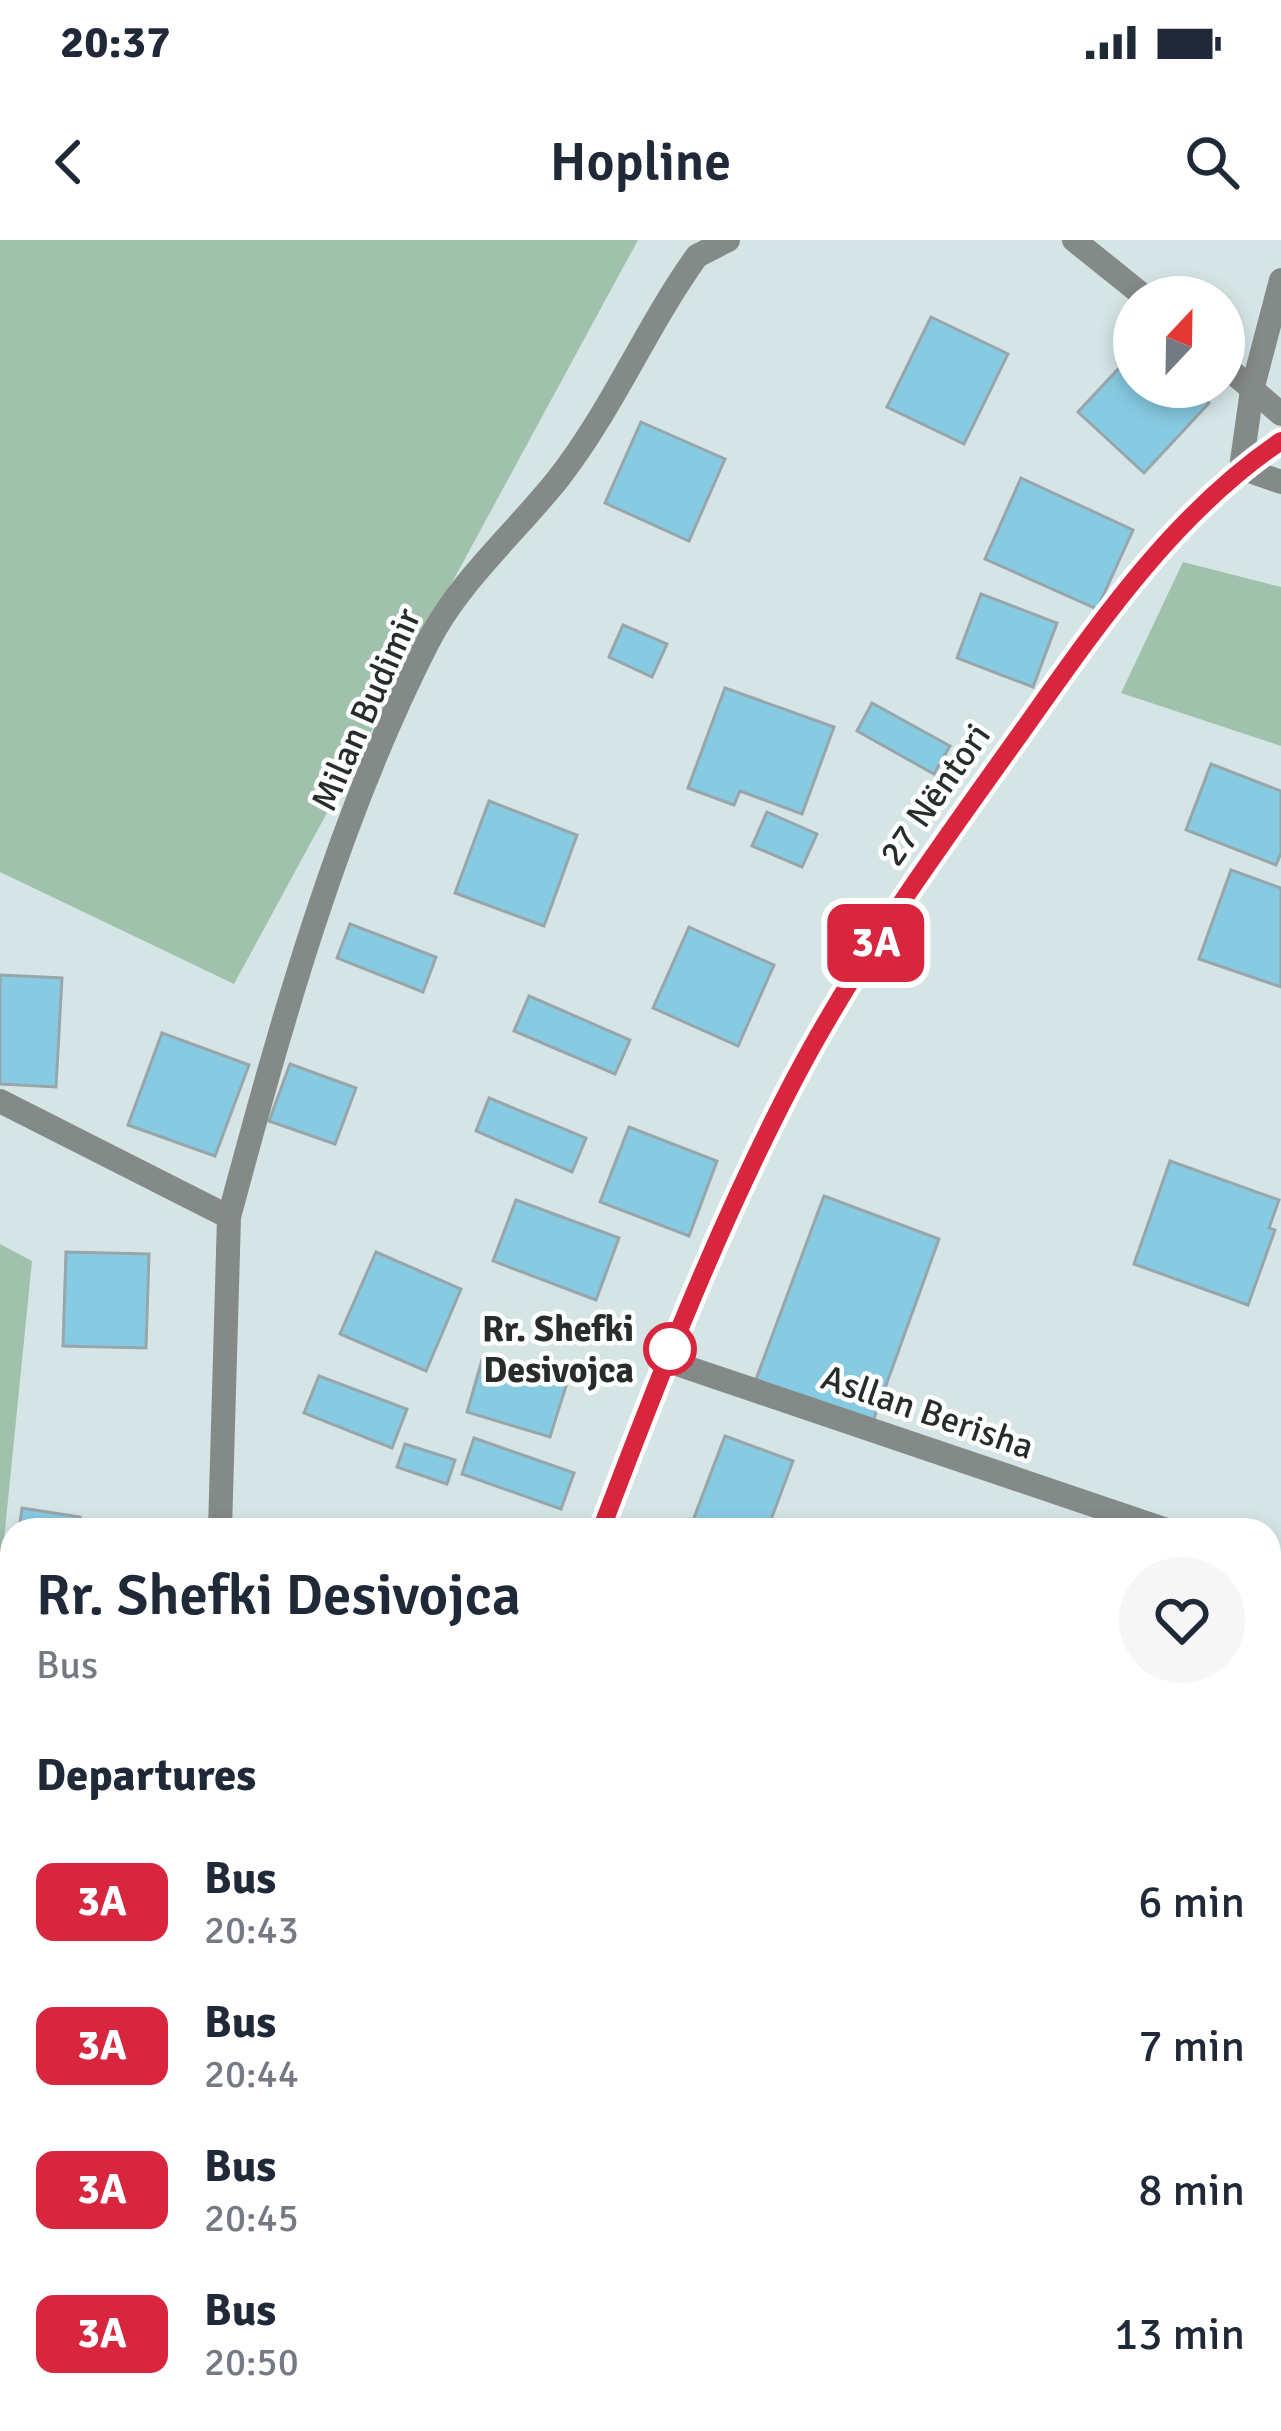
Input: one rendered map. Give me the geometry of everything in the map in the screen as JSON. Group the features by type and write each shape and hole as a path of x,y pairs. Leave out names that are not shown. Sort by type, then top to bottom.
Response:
{"street":[{"name":"Milan Budimir","path":"220,1518 230,1216 304,957 364,788 429,640 459,594 560,477 698,256 728,240"},
{"path":"1074,240 1119,276"},
{"path":"1281,280 1252,390 1241,468 1281,482"},
{"path":"1245,384 1281,414"},
{"name":"27 Nëntori","path":"606,1518 665,1360 795,1079 868,954 1099,622 1169,539 1241,468 1281,441"},
{"path":"0,1101 230,1216"},
{"name":"Asllan Berisha","path":"665,1360 1132,1518"}],"green space":[{"path":"0,240 638,240 234,984 0,872"},
{"path":"1183,562 1281,587 1281,746 1121,693"},
{"path":"0,1244 32,1261 6,1518 0,1518"}],"building":[{"path":"931,317 1008,354 964,444 887,407"},
{"path":"1113,374 1113,408 1204,408 1144,473 1078,412"},
{"path":"641,422 725,459 689,541 605,503"},
{"path":"1021,478 1133,530 1097,609 985,559"},
{"path":"981,594 1057,623 1033,687 957,658"},
{"path":"623,625 667,644 652,677 609,657"},
{"path":"725,688 834,727 802,814 740,791 734,805 688,788"},
{"path":"872,703 950,746 934,774 857,731"},
{"path":"1211,764 1281,791 1281,853 1276,865 1186,830"},
{"path":"489,801 577,835 544,926 455,893"},
{"path":"767,812 817,834 802,867 752,846"},
{"path":"1231,870 1281,888 1281,987 1199,959"},
{"path":"350,924 436,957 423,992 337,958"},
{"path":"689,927 774,965 738,1046 653,1008"},
{"path":"0,975 62,978 56,1087 0,1084"},
{"path":"529,996 630,1040 615,1074 514,1031"},
{"path":"162,1033 249,1065 215,1156 128,1125"},
{"path":"290,1064 356,1088 335,1144 269,1121"},
{"path":"489,1098 586,1138 572,1172 476,1131"},
{"path":"629,1127 717,1161 689,1236 600,1202"},
{"path":"1170,1161 1279,1200 1269,1228 1275,1230 1248,1305 1134,1264"},
{"path":"824,1196 939,1239 869,1432 752,1390"},
{"path":"516,1200 619,1238 596,1300 493,1261"},
{"path":"66,1252 149,1254 146,1348 63,1346"},
{"path":"376,1252 461,1289 426,1371 340,1334"},
{"path":"482,1360 566,1386 550,1437 467,1412"},
{"path":"319,1376 407,1409 392,1448 304,1413"},
{"path":"725,1436 793,1461 772,1518 694,1518"},
{"path":"474,1438 574,1473 561,1509 462,1474"},
{"path":"405,1444 455,1460 447,1484 397,1467"},
{"path":"22,1508 80,1517 80,1518 21,1518"}],"bus line":[{"name":"3A","path":"606,1518 665,1360 726,1222 795,1079 868,954 1099,622 1169,539 1241,468 1281,441"}],"place":[{"name":"Rr. Shefki Desivojca","path":"670,1349"}]}
